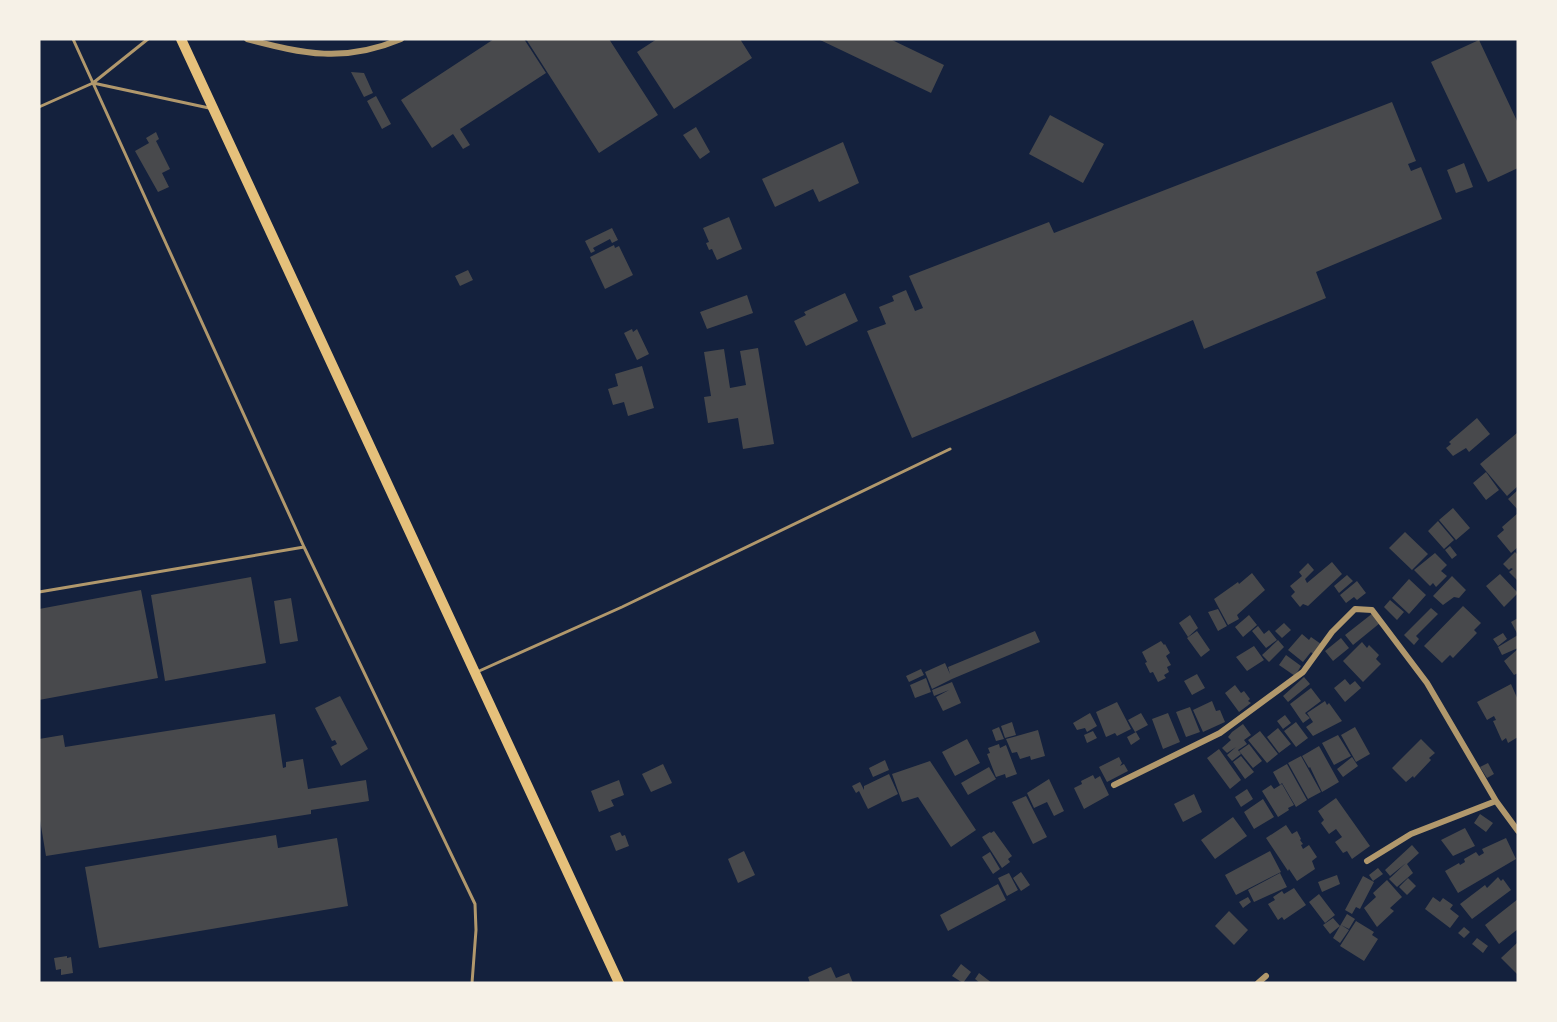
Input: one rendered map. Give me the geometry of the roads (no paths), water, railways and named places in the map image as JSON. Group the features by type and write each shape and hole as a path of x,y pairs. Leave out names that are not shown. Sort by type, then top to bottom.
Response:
{"highway":[{"path":"181,39 618,983"}],"street":[{"path":"247,39 299,52 321,54 356,52 401,39"},
{"path":"1114,785 1220,733 1304,672 1332,632 1355,609 1362,608 1372,610 1427,683 1496,801 1518,831"},
{"path":"1367,861 1411,834 1496,801"},
{"path":"1258,983 1266,976"}],"lane":[{"path":"73,39 304,547 475,904 476,930 472,983"},
{"path":"39,107 93,82 148,39"},
{"path":"93,82 212,108"},
{"path":"475,673 622,607 950,449"},
{"path":"39,592 304,547"}]}
